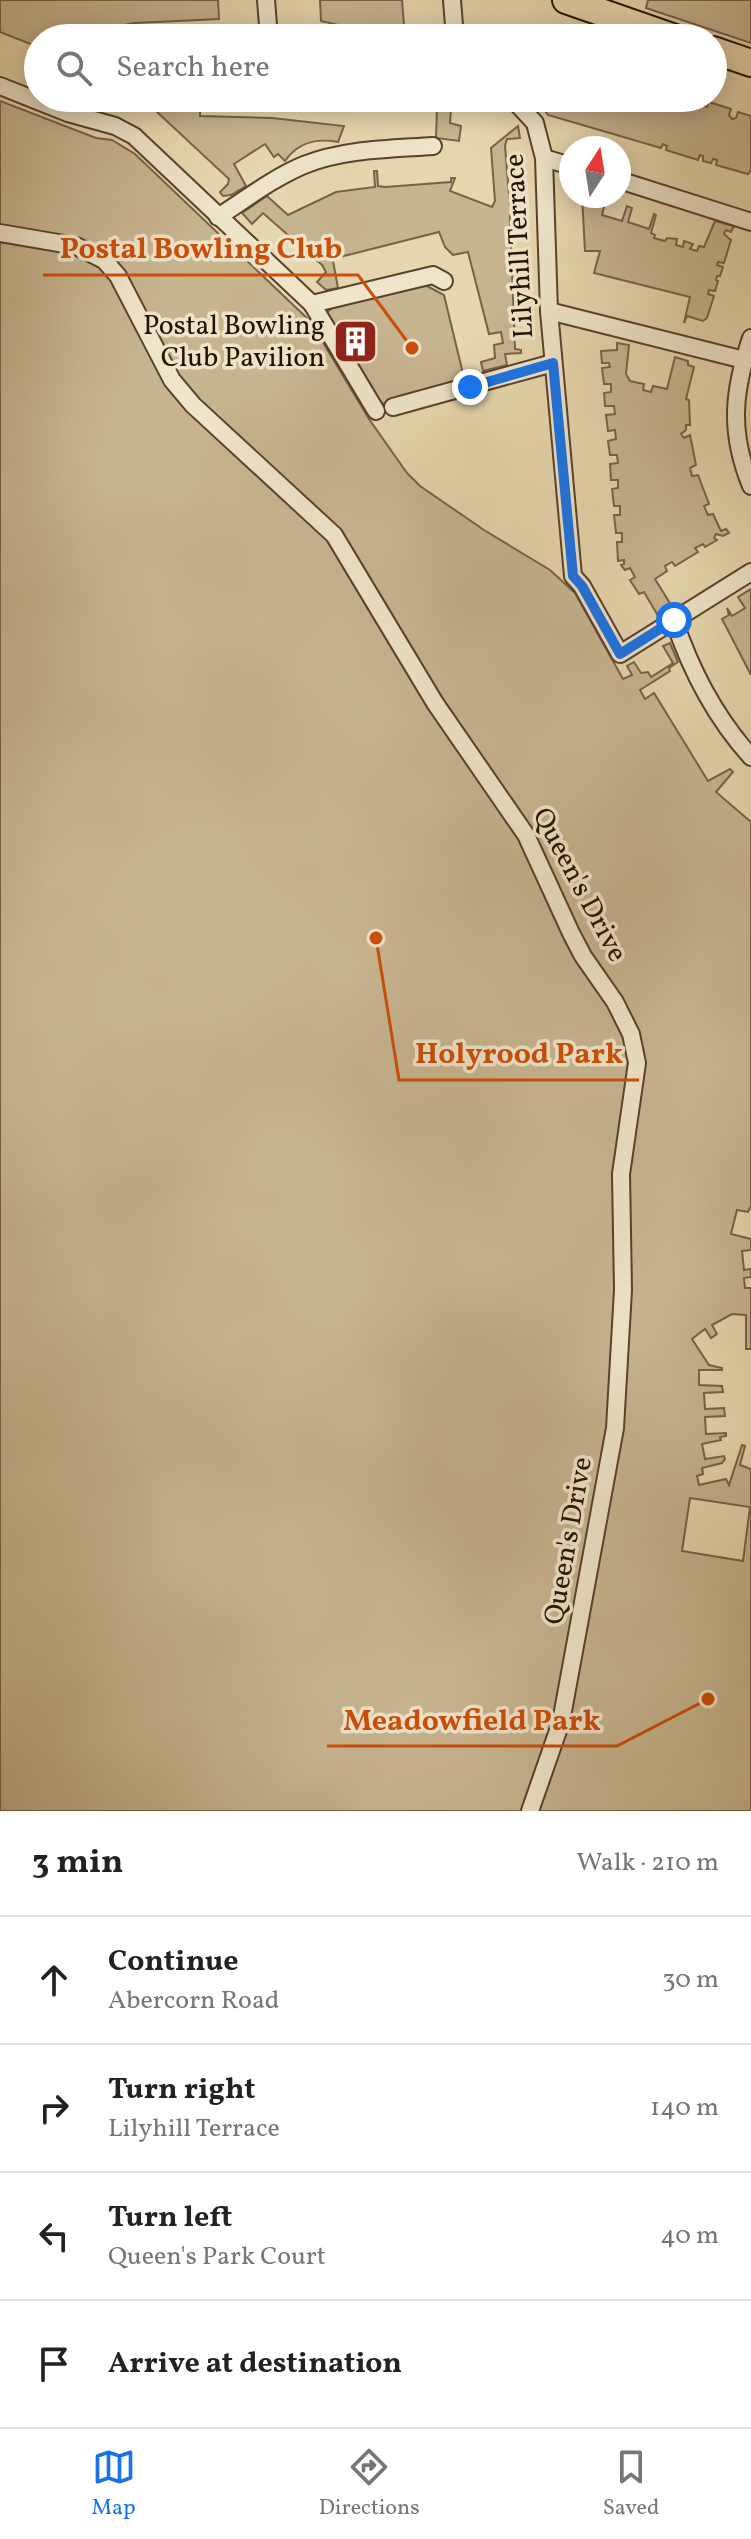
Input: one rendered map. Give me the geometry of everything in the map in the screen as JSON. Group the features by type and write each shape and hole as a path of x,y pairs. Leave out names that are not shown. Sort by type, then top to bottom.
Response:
{"main road":[{"path":"566,0 635,24"},
{"path":"727,55 751,63"}],"street":[{"path":"266,0 268,24"},
{"path":"452,0 454,24"},
{"path":"0,86 24,93"},
{"path":"84,112 134,136 312,304 384,409 553,363"},
{"name":"Lilyhill Terrace","path":"528,112 537,128 544,158 549,311 573,576 582,586 620,654 674,620"},
{"path":"218,217 280,177 309,163 358,152 433,146"},
{"path":"544,158 559,162"},
{"path":"631,184 751,222"},
{"name":"Queen's Drive","path":"0,233 76,246 104,260 124,287 172,380 193,405 334,535 435,703 526,835 577,944 615,1002 631,1034 637,1063 621,1174 623,1290 615,1428 561,1722 530,1811"},
{"path":"312,304 433,275 444,281"},
{"path":"549,311 744,360"},
{"path":"751,338 735,398 735,426 751,486"},
{"path":"751,572 674,620 705,694 751,757"}],"shaded area":[{"path":"0,0 218,0 219,19 130,24 24,24 24,41 0,32"},
{"path":"320,0 402,0 404,24 334,24 321,21"},
{"path":"648,0 751,0 751,43 727,35 727,24 694,24 646,8"},
{"path":"0,101 96,138 112,140 135,154 310,321 369,419 407,473 420,486 550,570 575,593 623,679 632,675 627,666 634,662 641,673 648,672 651,677 673,663 663,646 670,643 678,662 669,668 670,671 640,690 645,699 654,693 708,781 730,769 733,772 716,792 751,822 751,1206 748,1212 737,1210 731,1234 751,1239 751,1250 742,1251 744,1270 751,1269 751,1277 744,1278 745,1288 751,1288 751,1349 746,1349 746,1315 732,1314 712,1325 717,1334 711,1338 705,1329 692,1339 709,1365 722,1368 699,1370 699,1385 722,1386 723,1392 704,1393 705,1409 724,1408 725,1416 705,1417 706,1434 726,1433 726,1436 720,1437 721,1440 702,1444 705,1459 724,1456 725,1459 722,1463 702,1468 703,1474 697,1476 699,1485 726,1479 729,1485 742,1445 745,1446 740,1465 751,1469 751,1811 0,1811","holes":["690,1498 750,1507 743,1561 682,1551"]},
{"path":"727,108 731,109 729,115 732,119 738,112 751,116 751,170 748,174 716,165 717,160 713,159 711,163 703,161 700,155 698,160 666,150 667,146 663,144 661,148 631,139 631,136 620,136 546,112 727,112"},
{"path":"157,112 200,112 200,116 272,118 344,126 338,142 308,143 296,149 285,161 278,154 274,157 265,144 234,164 246,186 223,196 220,192 229,179"},
{"path":"437,112 451,112 450,123 461,126 459,141 436,138"},
{"path":"518,126 520,138 507,139 505,146 512,212 526,211 526,215 510,216 515,349 521,350 521,353 505,354 507,365 483,371 481,362 495,358 494,345 503,343 501,332 489,334 468,252 453,255 445,247 439,232 340,257 333,261 338,288 326,290 317,282 326,272 322,265 263,213 252,224 242,213 267,196 288,215 336,192 375,187 374,171 377,171 378,186 385,187 451,182 451,178 455,178 450,191 492,207 495,201 491,148"},
{"path":"583,208 604,208 602,215 622,221 626,208 631,208 632,208 628,222 649,229 654,214 651,233 655,235 654,238 665,241 667,238 677,239 676,245 683,247 684,241 693,244 690,249 697,251 699,246 704,247 715,221 734,226 731,232 726,230 724,234 731,240 724,263 718,262 717,265 723,267 720,276 717,276 715,291 709,290 708,294 714,296 707,318 703,321 687,316 684,323 690,297 594,273 600,251 585,251"},
{"path":"425,285 444,295 465,382 383,404 375,397 327,312 334,307"},
{"path":"617,343 629,345 626,374 630,381 644,384 643,390 651,392 653,386 667,389 675,357 688,361 688,365 694,367 686,399 689,400 690,425 686,425 686,430 681,434 684,438 690,435 696,465 690,468 692,476 698,475 709,504 704,506 708,515 713,514 721,531 726,529 729,533 723,536 716,534 714,538 717,540 705,547 703,544 695,548 698,552 675,566 672,562 665,566 667,571 655,579 671,605 657,614 644,592 639,594 630,580 635,577 630,568 625,570 621,565 624,560 618,561 617,542 622,542 622,533 616,533 614,515 620,515 620,506 614,506 612,489 618,488 618,480 611,480 610,464 618,463 617,455 610,455 608,441 616,439 615,430 608,431 606,415 615,414 614,406 605,406 604,393 611,392 611,384 604,384 602,368 610,367 609,363 602,363 601,351 617,350"},
{"path":"751,589 751,675 722,619 729,615 727,608 732,616 745,608 738,597"}],"place":[{"name":"Postal Bowling Club Pavilion","path":"356,342"},
{"name":"Postal Bowling Club","path":"412,348"},
{"name":"Holyrood Park","path":"376,938"},
{"name":"Meadowfield Park","path":"708,1699"}],"route":[{"path":"470,387 553,363 573,576 582,586 620,654 674,620"}]}
